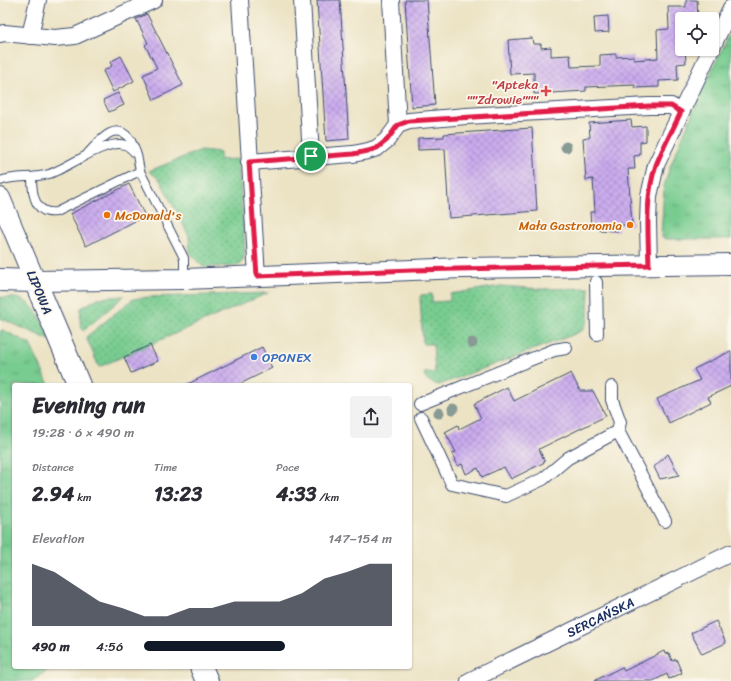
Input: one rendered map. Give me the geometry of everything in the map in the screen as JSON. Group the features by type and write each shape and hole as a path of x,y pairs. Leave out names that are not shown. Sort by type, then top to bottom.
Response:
{"main road":[{"path":"0,280 35,281"},
{"name":"LIPOWA","path":"35,281 78,383"},
{"path":"202,669 207,681"}],"street":[{"path":"30,36 38,0"},
{"path":"0,34 4,33 55,38 76,36 154,0"},
{"path":"240,0 257,276"},
{"path":"302,0 311,156"},
{"path":"392,0 398,125"},
{"path":"719,33 731,8"},
{"path":"649,265 649,196 656,165 708,56"},
{"path":"249,162 311,156 353,154 368,151 377,148 387,140 398,125 409,121 452,117 649,106 671,106 681,112"},
{"name":"LIPOWA","path":"0,198 35,281"},
{"path":"35,281 184,279 426,269 731,264"},
{"path":"596,282 597,334"},
{"path":"420,404 554,350 566,348"},
{"path":"612,387 612,400 620,422 618,431 664,521"},
{"path":"421,418 452,484 506,496 543,478 568,458 618,431"},
{"name":"SERCAŃSKA","path":"470,681 731,553"}],"lane":[{"path":"86,155 104,136 114,131 123,132 130,138 137,155 140,171 184,258 184,279"},
{"path":"0,181 10,177 32,177 49,174 86,155 114,144 125,145 137,155"},
{"path":"32,177 32,188 38,206 44,212 50,213 56,212 140,171"}],"green space":[{"path":"731,31 731,239 666,239 661,237 664,186 670,167 703,88"},
{"path":"201,150 220,152 220,160 238,159 245,250 243,260 237,266 203,267 196,260 190,252 189,236 160,180 149,171"},
{"path":"501,286 542,289 589,288 588,320 583,330 570,336 439,385 427,380 424,373 435,373 433,344 423,344 421,295 432,294 432,302 450,301 450,294"},
{"path":"268,293 99,367 86,337 133,299 149,297"},
{"path":"124,296 83,331 80,322 81,308 98,298"},
{"path":"0,297 16,298 29,304 38,314 50,340 0,318"},
{"path":"3,330 30,344 48,383 12,383 12,669 49,669 32,681 0,681 0,331"}],"building":[{"path":"317,0 340,0 349,139 326,141"},
{"path":"405,0 427,0 435,105 412,107"},
{"path":"686,0 697,0 698,12 675,12 675,56 686,56 686,63 677,64 678,80 659,81 659,87 635,88 635,85 586,87 586,91 534,94 534,73 510,74 508,40 532,38 533,44 541,44 541,48 551,47 551,56 570,55 571,67 600,66 600,55 616,54 616,57 634,56 634,60 658,58 657,30 669,29 668,7 686,7"},
{"path":"147,14 183,85 154,100 143,75 157,68 145,45 148,43 136,19"},
{"path":"608,16 609,32 595,33 594,17"},
{"path":"121,56 134,81 113,92 103,71 112,66 110,62"},
{"path":"118,93 124,105 109,112 103,100"},
{"path":"631,120 632,127 646,126 646,141 640,142 640,155 634,156 635,169 628,169 632,225 618,225 618,231 599,230 598,226 591,227 590,212 595,212 593,179 586,180 583,138 590,137 589,123"},
{"path":"532,128 537,211 449,218 445,149 418,150 418,138 444,137 444,134"},
{"name":"McDonald's","path":"129,184 145,216 86,246 70,214"},
{"path":"150,345 158,361 131,373 124,357"},
{"name":"OPONEX","path":"262,347 272,368 242,383 190,383"},
{"path":"731,351 731,386 708,397 711,402 669,423 657,399 700,380 694,369"},
{"path":"571,373 580,391 593,391 606,416 539,449 545,462 511,479 504,467 482,477 478,468 466,474 462,464 458,466 452,454 456,452 445,432 458,425 459,429 481,418 474,404 507,387 514,401"},
{"path":"668,454 679,475 660,479 654,467"},
{"path":"716,621 726,643 702,654 691,633"},
{"path":"664,651 665,654 669,653 672,661 676,659 682,673 669,679 667,674 653,681 594,681 622,667 624,671"}],"place":[{"name":"\"Apteka \"\"Zdrowie\"\"\"","path":"546,91"},
{"name":"McDonald's","path":"107,215"},
{"name":"Mała Gastronomia","path":"630,225"},
{"name":"OPONEX","path":"254,357"}],"route":[{"path":"649,106 671,106 681,112 656,165 649,196 649,265 462,268 257,276 249,162 311,156 353,154 377,148 387,140 398,125 409,121 466,116 649,106"}]}
